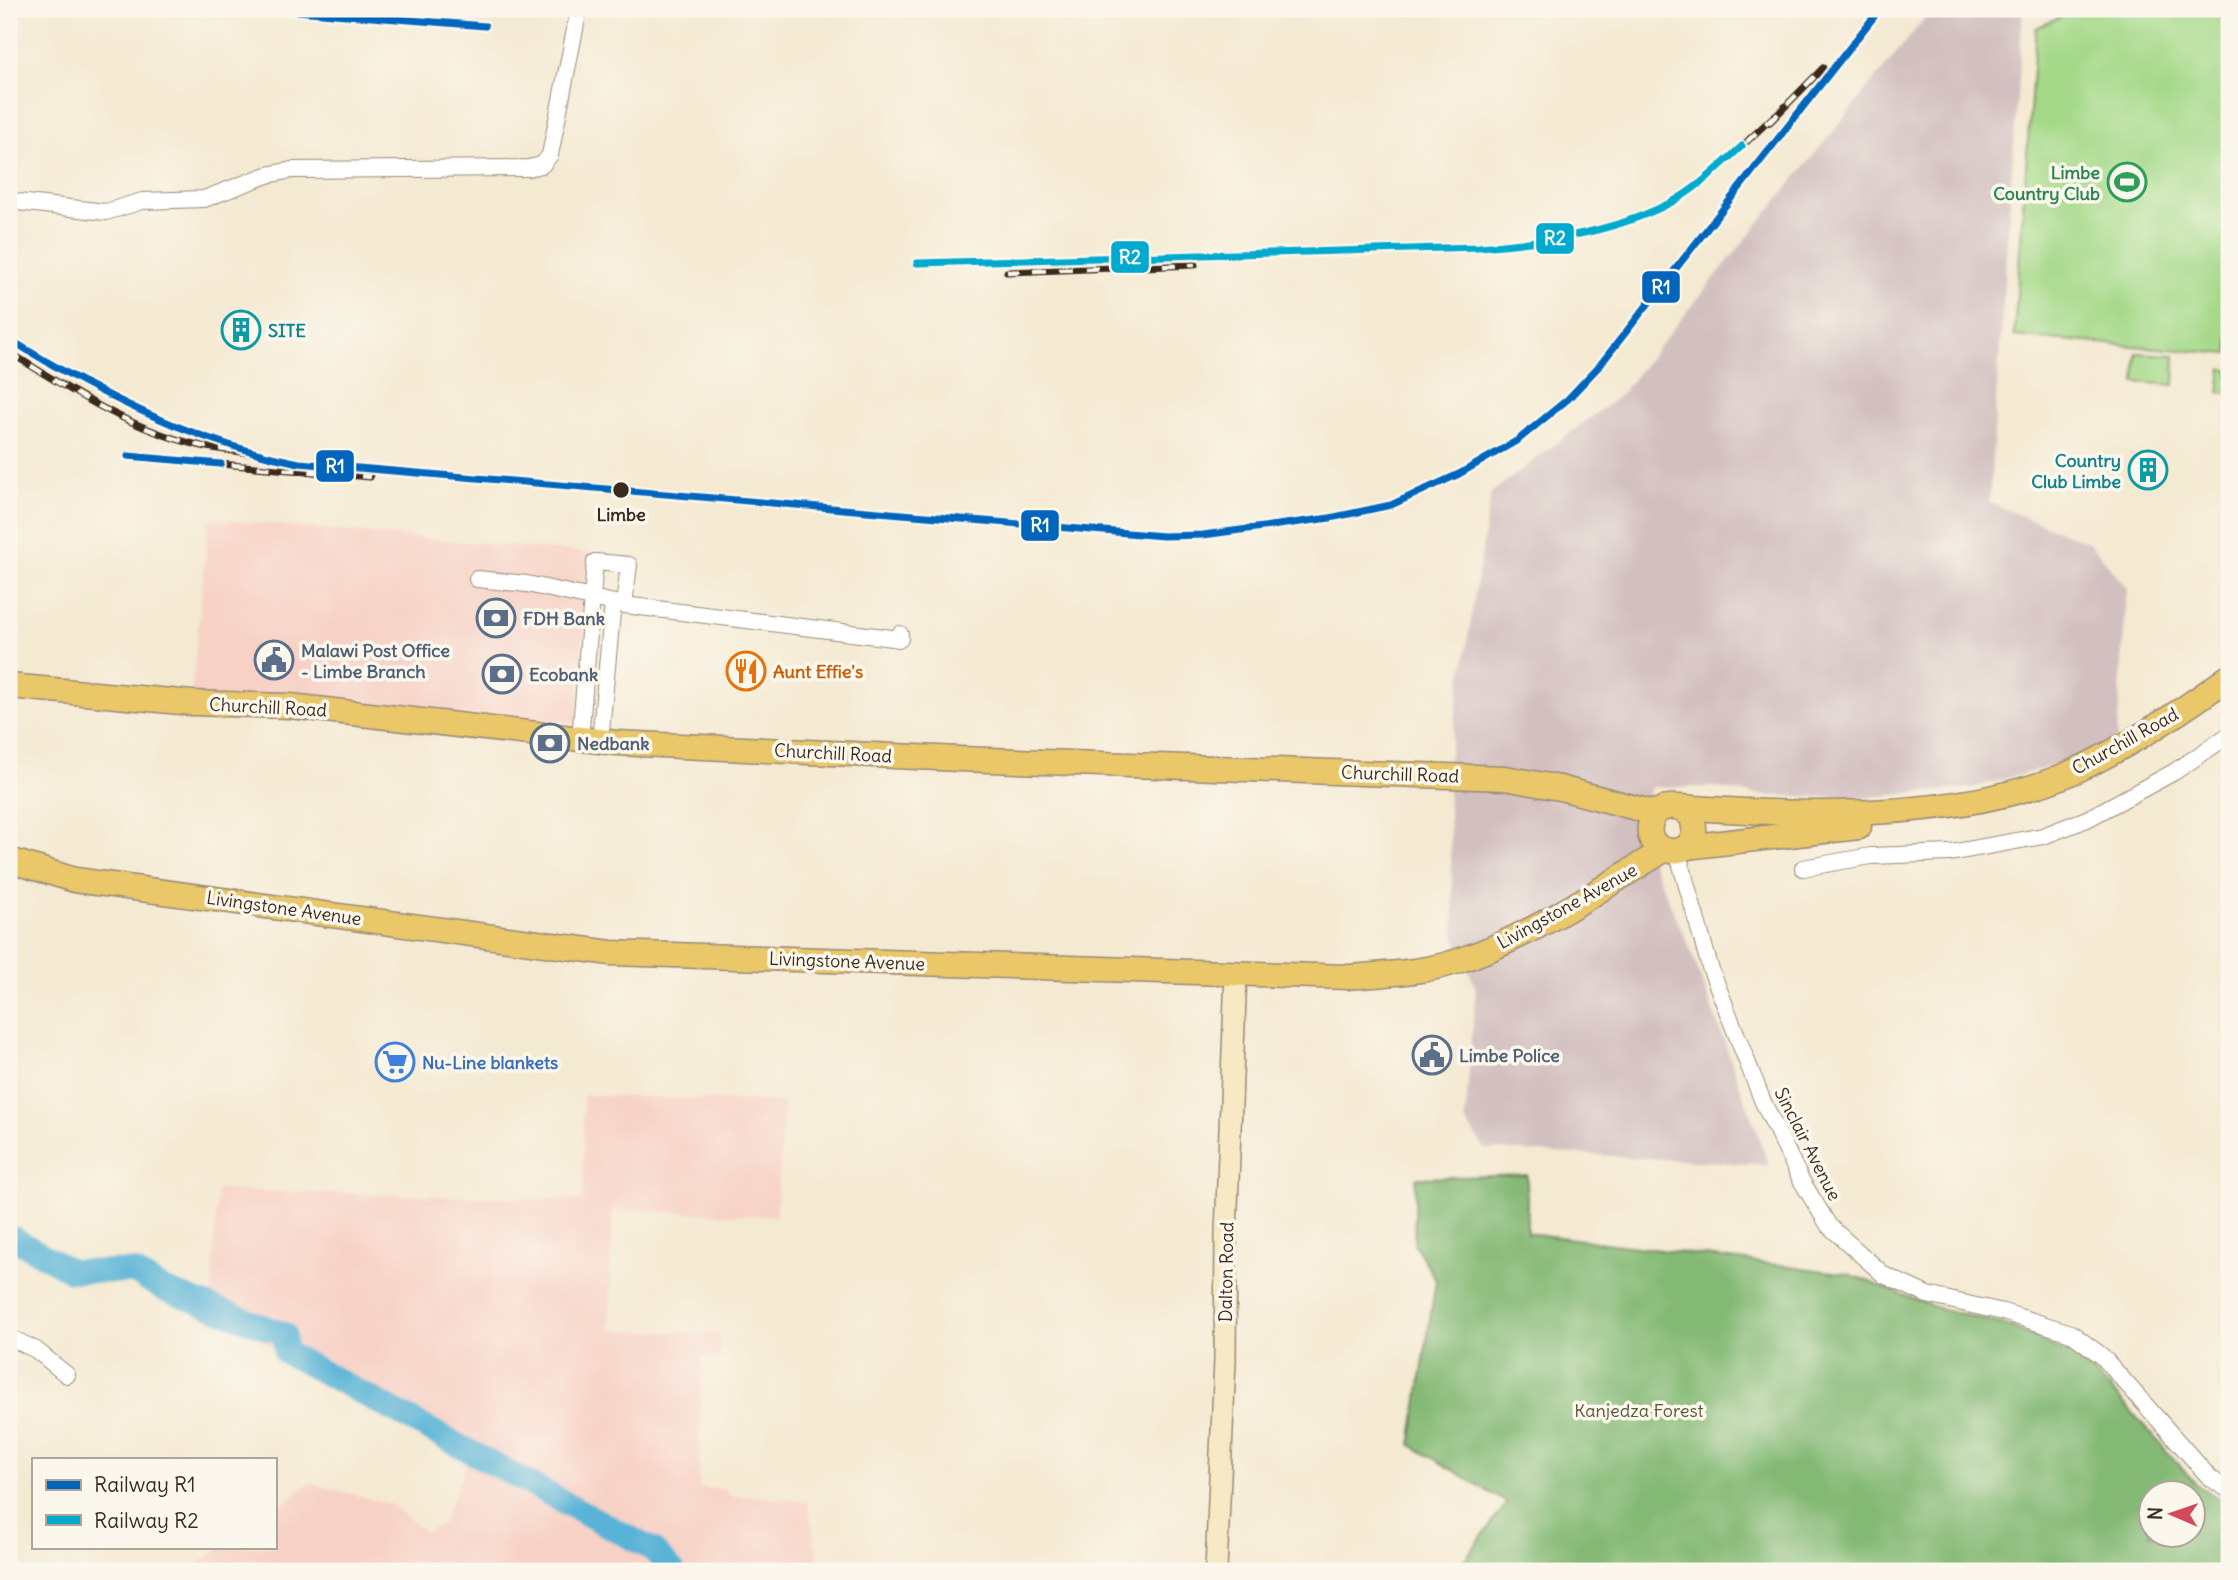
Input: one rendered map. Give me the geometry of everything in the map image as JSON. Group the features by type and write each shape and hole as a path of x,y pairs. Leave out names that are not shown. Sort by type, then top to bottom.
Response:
{"highway":[{"name":"Churchill Road","path":"9,686 192,703 290,706 590,740 946,758 1505,778 1560,788 1656,813 1671,806 1762,813 1849,812 1937,806 2014,791 2073,772 2117,750 2229,677"},
{"name":"Churchill Road","path":"1676,850 1937,816 2029,799 2078,783 2123,761 2229,693"},
{"path":"1656,813 1649,831 1652,839 1676,850 1691,842 1695,826 1692,818 1680,807"},
{"name":"Livingstone Avenue","path":"9,860 75,880 611,953 1348,977 1410,972 1453,962 1518,936 1676,850"}],"main road":[{"name":"Dalton Road","path":"1216,1571 1236,973"}],"street":[{"path":"9,201 106,212 142,201 204,199 267,175 292,170 528,168 542,165 550,155 554,143 563,83 579,9"},
{"path":"595,562 629,565 618,604 590,740 586,663 595,562"},
{"path":"477,579 527,584 618,604 900,639 900,634"},
{"path":"586,663 607,665"},
{"path":"1803,868 1871,856 1951,853 2043,836 2087,819 2174,772 2229,735"},
{"name":"Sinclair Avenue","path":"1676,850 1710,967 1763,1102 1801,1180 1829,1226 1884,1275 1927,1295 2003,1312 2071,1334 2102,1356 2210,1478 2229,1490"},
{"path":"9,1338 36,1350 67,1375"}],"shaded area":[{"path":"1932,9 2023,9 1989,503 2090,543 2127,588 2116,749 1971,788 1860,798 1757,795 1712,787 1651,787 1638,831 1691,951 1769,1165 1485,1149 1465,1121 1476,988 1455,939 1447,770 1491,493 1619,396"},
{"path":"209,519 591,553 577,722 191,698"},
{"path":"583,1095 784,1102 776,1216 612,1210 610,1330 720,1334 720,1359 702,1357 699,1488 726,1489 729,1495 807,1500 820,1571 186,1571 220,1548 276,1548 276,1508 311,1483 393,1505 425,1532 443,1523 468,1460 211,1312 217,1190 583,1200"}],"green space":[{"name":"Limbe Country Club","path":"2077,9 2229,9 2229,354 2014,336 2036,28"},
{"path":"2137,353 2175,355 2174,385 2135,382"},
{"path":"2222,369 2229,370 2229,393 2219,392"},
{"name":"Kanjedza Forest","path":"1527,1175 1527,1233 1849,1274 1935,1307 2012,1327 2072,1355 2111,1389 2191,1478 2136,1478 2136,1548 2206,1548 2206,1491 2229,1504 2229,1571 1456,1571 1507,1503 1411,1445 1436,1280 1414,1243 1416,1178"}],"waterway":[{"path":"9,1236 71,1271 134,1272 163,1289 284,1334 285,1352 653,1550 673,1571"}],"railway":[{"path":"271,9 485,26"},
{"path":"1014,525 1163,536 1203,535 1330,518 1391,505 1459,474 1518,440 1568,399 1600,365 1880,9"},
{"path":"1769,123 1823,68"},
{"path":"917,263 1479,247 1563,237 1619,224 1670,203 1705,180 1774,116"},
{"path":"1007,272 1195,265"},
{"path":"9,352 100,406 148,429 205,447 257,454"},
{"path":"128,456 370,477"}],"rail line":[{"name":"R1","path":"271,9 485,26"},
{"name":"R1","path":"9,339 78,379 148,414 222,443 299,463 1163,536 1203,535 1330,518 1391,505 1459,474 1518,440 1568,399 1600,365 1880,9"},
{"name":"R2","path":"917,263 1479,247 1551,239 1598,230 1666,205 1697,186 1742,146"},
{"name":"R1","path":"128,456 221,464"}],"place":[{"name":"Limbe Country Club","path":"2127,182"},
{"name":"SITE","path":"241,330"},
{"name":"Country Club Limbe","path":"2148,470"},
{"name":"Limbe","path":"621,490"},
{"name":"FDH Bank","path":"496,618"},
{"name":"Malawi Post Office - Limbe Branch","path":"274,660"},
{"name":"Aunt Effie's","path":"746,671"},
{"name":"Ecobank","path":"502,674"},
{"name":"Nedbank","path":"550,743"},
{"name":"Limbe Police","path":"1432,1055"},
{"name":"Nu-Line blankets","path":"395,1062"}]}
